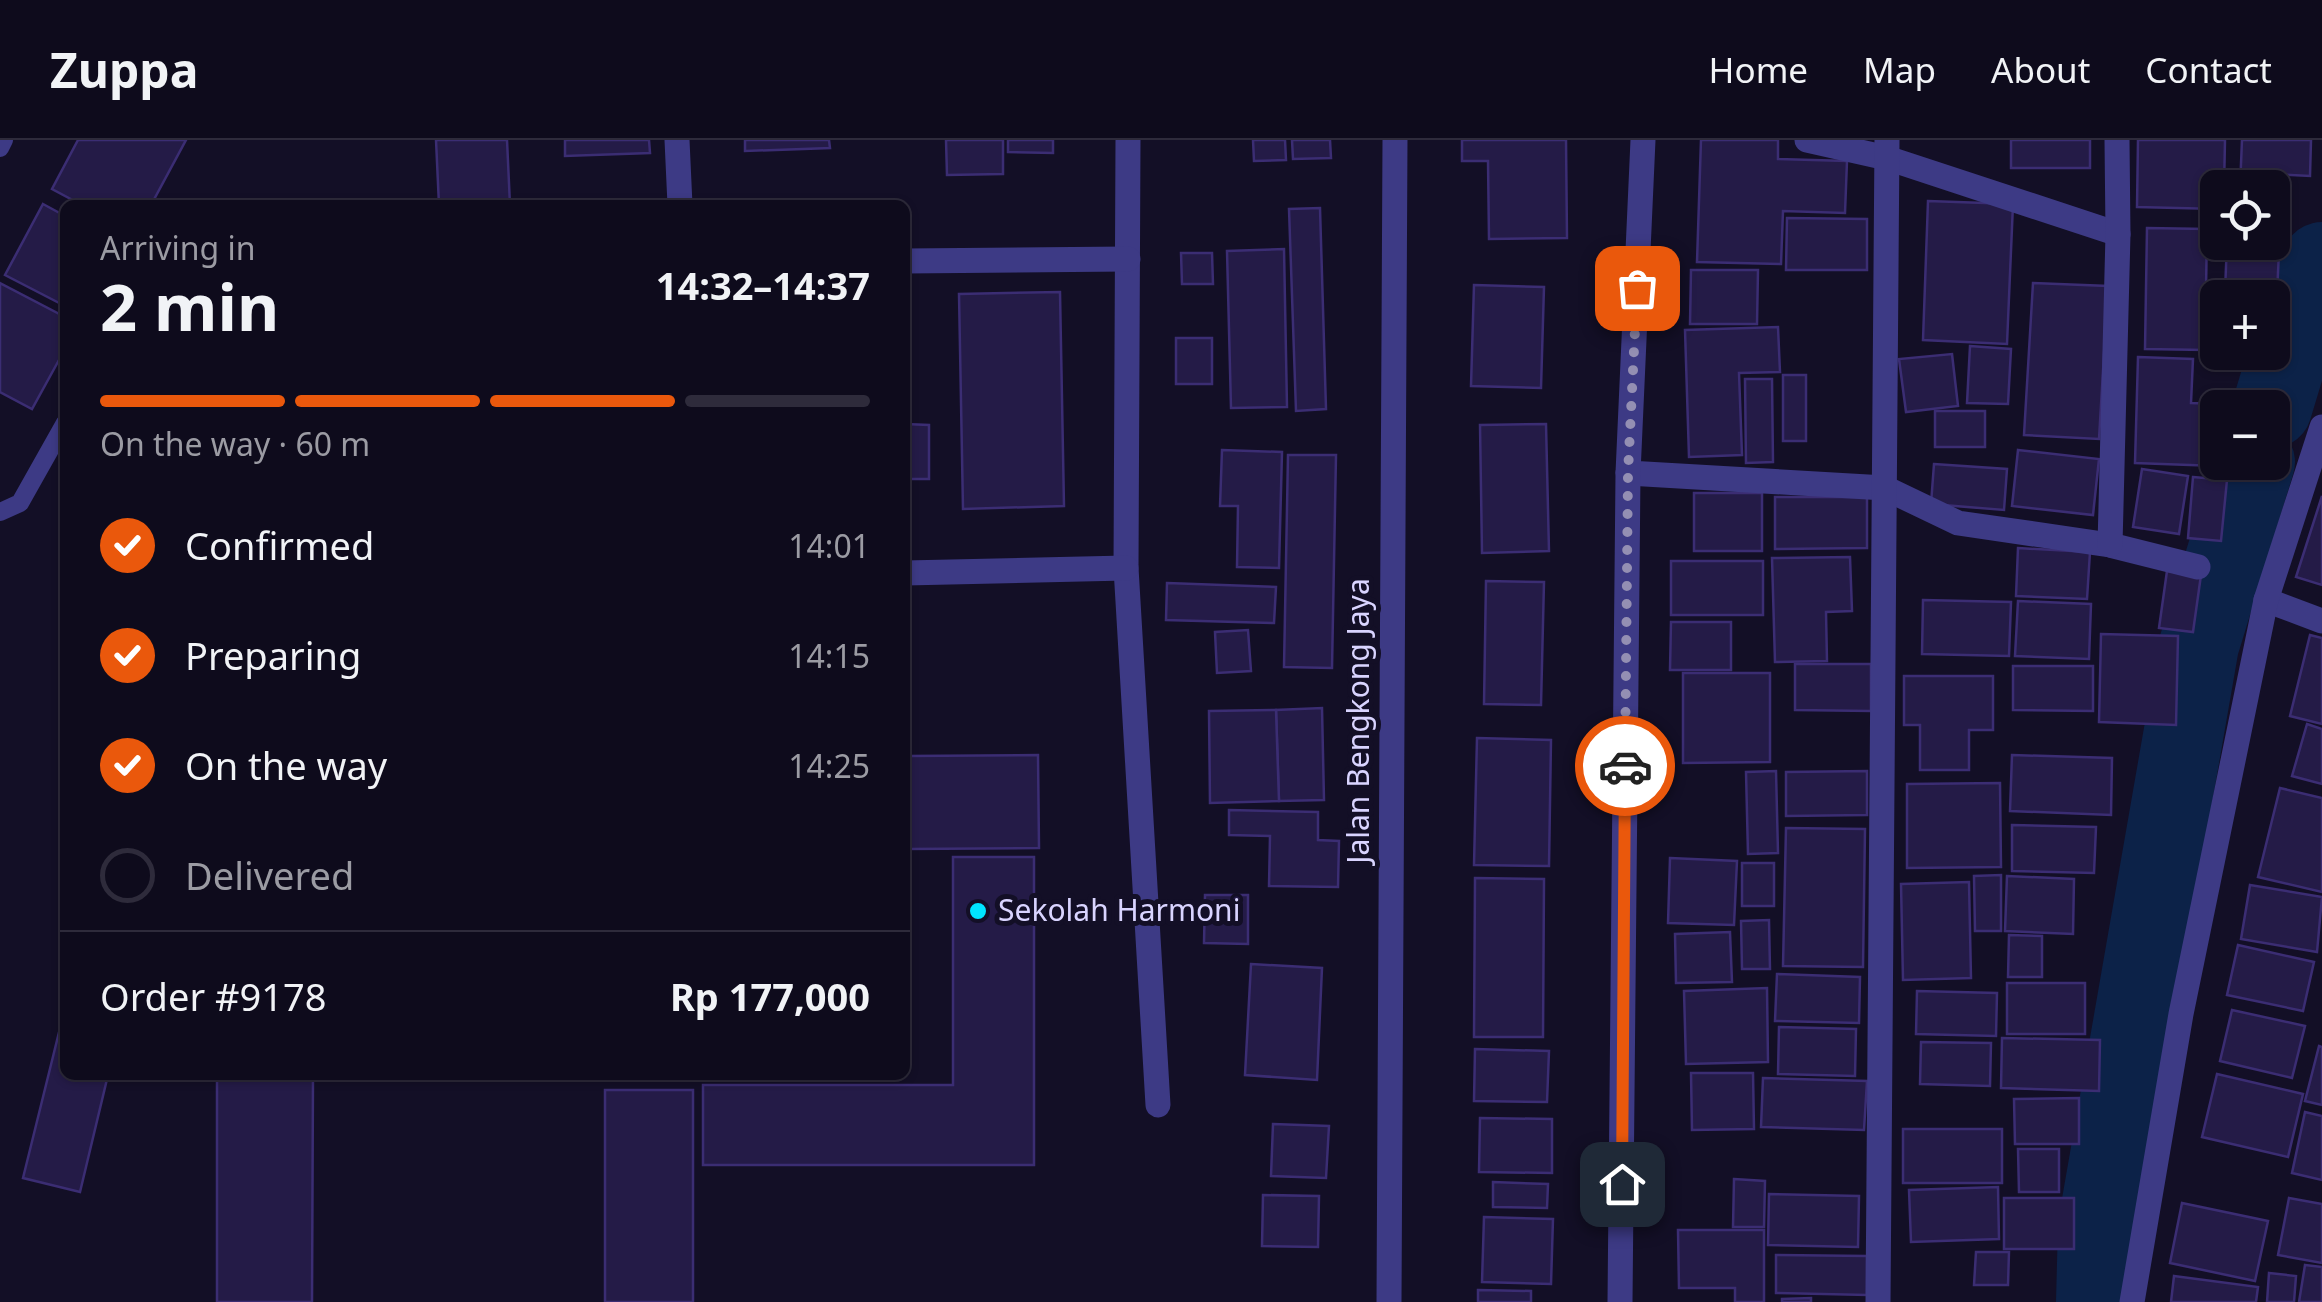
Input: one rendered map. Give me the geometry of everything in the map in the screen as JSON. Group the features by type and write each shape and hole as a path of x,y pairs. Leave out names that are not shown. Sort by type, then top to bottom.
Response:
{"street":[{"path":"677,140 680,200"},
{"path":"1128,140 1126,568 1158,1105"},
{"name":"Jalan Bengkong Jaya","path":"1388,1302 1394,140"},
{"path":"1620,1302 1628,473 1644,140"},
{"path":"1807,140 1887,149 2118,234"},
{"path":"2110,545 2117,140"},
{"path":"1878,1302 1887,149"},
{"path":"910,260 1128,258"},
{"path":"2132,1302 2181,1014 2266,600 2322,427"},
{"path":"1628,473 1885,488 1958,522 2110,545 2198,567"},
{"path":"910,573 1126,568"},
{"path":"2266,600 2322,620"}],"lane":[{"path":"0,148 4,140"},
{"path":"0,512 20,503 60,432"}],"building":[{"path":"78,140 186,140 154,200 73,200 52,189"},
{"path":"436,140 507,140 510,200 439,200"},
{"path":"565,140 649,140 650,153 565,156"},
{"path":"745,140 829,140 830,148 745,151"},
{"path":"946,140 1003,140 1003,174 947,175"},
{"path":"1008,140 1053,140 1053,153 1008,152"},
{"path":"1253,140 1285,140 1286,160 1254,161"},
{"path":"1292,140 1330,140 1331,158 1293,159"},
{"path":"1462,140 1566,140 1567,238 1489,239 1488,161 1462,161"},
{"path":"1701,140 1778,140 1778,159 1847,161 1845,213 1783,211 1781,264 1697,262"},
{"path":"2011,140 2090,140 2090,168 2011,168"},
{"path":"2138,140 2225,140 2224,170 2200,170 2200,209 2137,207"},
{"path":"2242,140 2311,140 2310,176 2290,175 2290,170 2241,170"},
{"path":"1928,201 2013,204 2007,344 1923,340"},
{"path":"43,204 60,213 60,303 5,275"},
{"path":"1320,208 1326,409 1296,411 1289,209"},
{"path":"1787,218 1867,219 1867,270 1786,270"},
{"path":"2147,228 2200,229 2200,260 2206,260 2206,280 2200,280 2200,350 2145,349"},
{"path":"1284,249 1287,407 1231,408 1227,251"},
{"path":"1181,253 1212,253 1213,284 1182,284"},
{"path":"2226,260 2279,260 2278,280 2225,280"},
{"path":"1691,270 1758,270 1757,324 1690,324"},
{"path":"0,283 60,314 60,358 32,409 0,392"},
{"path":"2033,283 2108,286 2099,439 2024,435"},
{"path":"1474,285 1544,287 1541,388 1471,386"},
{"path":"1060,292 1064,506 963,509 959,294"},
{"path":"1778,327 1780,372 1739,373 1742,455 1689,457 1685,330"},
{"path":"1176,338 1212,338 1212,384 1176,384"},
{"path":"1970,346 2011,349 2008,404 1967,403"},
{"path":"1952,354 1958,406 1906,412 1899,359"},
{"path":"2138,357 2193,359 2191,403 2200,403 2200,465 2135,463"},
{"path":"1783,375 1806,375 1806,441 1783,441"},
{"path":"1745,379 1772,379 1773,462 1746,463"},
{"path":"1935,411 1985,411 1985,447 1935,447"},
{"path":"910,424 929,425 929,479 910,479"},
{"path":"1546,424 1549,551 1482,553 1480,425"},
{"path":"1222,450 1282,452 1279,568 1237,567 1238,506 1220,506"},
{"path":"2018,450 2099,459 2093,515 2012,506"},
{"path":"1288,455 1336,455 1332,668 1284,667"},
{"path":"1934,464 2007,469 2004,510 1931,504"},
{"path":"2142,469 2188,476 2179,534 2133,527"},
{"path":"2193,477 2227,480 2221,541 2188,538"},
{"path":"1694,493 1762,493 1762,551 1694,551"},
{"path":"2322,496 2322,585 2296,577"},
{"path":"1775,497 1867,497 1867,548 1775,549"},
{"path":"2018,548 2090,552 2087,599 2016,596"},
{"path":"1850,557 1852,611 1826,612 1827,661 1775,662 1772,558"},
{"path":"1671,561 1763,561 1763,615 1671,615"},
{"path":"2167,571 2201,575 2193,632 2159,628"},
{"path":"1486,581 1544,582 1541,705 1484,704"},
{"path":"1167,583 1276,587 1274,623 1166,620"},
{"path":"1923,600 2011,602 2009,656 1922,654"},
{"path":"2018,601 2091,604 2089,659 2015,656"},
{"path":"1671,622 1731,622 1731,670 1670,670"},
{"path":"1248,630 1251,671 1217,673 1215,632"},
{"path":"2101,634 2178,636 2176,725 2099,722"},
{"path":"2310,635 2322,638 2322,724 2290,716"},
{"path":"1795,664 1871,664 1871,711 1795,710"},
{"path":"2013,666 2093,666 2093,711 2013,710"},
{"path":"1683,673 1770,673 1770,762 1683,763"},
{"path":"1904,676 1993,676 1993,730 1969,730 1969,770 1920,770 1920,725 1904,725"},
{"path":"1322,708 1324,800 1279,801 1276,710"},
{"path":"1276,710 1279,801 1210,803 1209,711"},
{"path":"2307,724 2322,729 2322,784 2292,776"},
{"path":"1477,738 1551,740 1549,866 1474,865"},
{"path":"1038,755 1039,848 910,849 910,756"},
{"path":"2012,755 2112,758 2111,815 2010,811"},
{"path":"1776,771 1778,853 1748,854 1746,772"},
{"path":"1867,771 1867,815 1786,816 1786,772"},
{"path":"2000,783 2001,867 1907,868 1907,784"},
{"path":"2280,788 2322,798 2322,892 2258,877"},
{"path":"1229,810 1318,812 1318,840 1339,841 1338,887 1269,886 1270,836 1229,835"},
{"path":"2012,825 2096,827 2094,873 2012,871"},
{"path":"1786,828 1865,829 1863,967 1783,966"},
{"name":"Sekolah Harmoni","path":"953,857 1034,857 1034,1165 703,1165 703,1085 953,1085"},
{"path":"1670,858 1737,861 1734,925 1668,923"},
{"path":"1742,863 1774,863 1774,906 1742,906"},
{"path":"2001,875 2001,931 1975,931 1974,876"},
{"path":"2007,876 2074,879 2073,934 2005,931"},
{"path":"1475,878 1544,879 1543,1037 1474,1037"},
{"path":"1969,882 1971,978 1903,980 1901,884"},
{"path":"2250,885 2322,897 2317,952 2241,939"},
{"path":"1205,895 1248,895 1248,944 1204,943"},
{"path":"1769,920 1770,969 1742,969 1741,921"},
{"path":"1730,932 1732,982 1676,983 1675,934"},
{"path":"2009,935 2042,936 2042,977 2008,977"},
{"path":"2238,945 2314,962 2303,1011 2227,995"},
{"path":"1251,964 1322,968 1317,1080 1245,1075"},
{"path":"1777,974 1860,977 1859,1023 1775,1021"},
{"path":"2007,983 2085,983 2085,1034 2007,1034"},
{"path":"1767,988 1768,1062 1686,1064 1684,991"},
{"path":"1917,991 1997,993 1996,1036 1916,1034"},
{"path":"2232,1010 2305,1026 2292,1078 2220,1061"},
{"path":"1779,1027 1856,1029 1855,1076 1778,1074"},
{"path":"60,1028 60,1080 107,1080 80,1192 23,1178"},
{"path":"2002,1038 2100,1040 2099,1091 2001,1088"},
{"path":"1921,1042 1991,1043 1990,1086 1920,1084"},
{"path":"2319,1046 2322,1047 2322,1105 2305,1101"},
{"path":"1475,1049 1549,1051 1547,1102 1474,1101"},
{"path":"1691,1073 1753,1073 1754,1129 1692,1130"},
{"path":"2217,1074 2303,1094 2288,1157 2202,1137"},
{"path":"1763,1078 1867,1081 1864,1130 1761,1127"},
{"path":"217,1080 313,1080 312,1302 217,1302"},
{"path":"605,1090 693,1090 693,1302 605,1302"},
{"path":"2079,1098 2079,1144 2015,1144 2014,1099"},
{"path":"2305,1112 2322,1116 2322,1180 2292,1173"},
{"path":"1480,1118 1552,1119 1552,1173 1479,1172"},
{"path":"1273,1124 1329,1126 1326,1178 1271,1176"},
{"path":"1903,1129 2002,1129 2002,1183 1903,1183"},
{"path":"2018,1149 2059,1149 2059,1192 2019,1192"},
{"path":"1734,1179 1765,1181 1764,1227 1733,1227"},
{"path":"1493,1182 1548,1184 1547,1208 1493,1207"},
{"path":"1998,1187 1999,1239 1911,1242 1909,1190"},
{"path":"1769,1194 1859,1196 1858,1247 1768,1245"},
{"path":"1263,1195 1319,1196 1318,1247 1262,1246"},
{"path":"2004,1198 2074,1198 2074,1249 2004,1249"},
{"path":"2289,1198 2322,1204 2322,1263 2278,1255"},
{"path":"2182,1203 2268,1221 2255,1281 2170,1263"},
{"path":"1484,1217 1553,1219 1551,1284 1482,1282"},
{"path":"1678,1230 1764,1230 1764,1302 1735,1302 1735,1288 1679,1288"},
{"path":"1976,1252 2009,1252 2008,1285 1974,1285"},
{"path":"1776,1255 1867,1256 1867,1295 1776,1293"},
{"path":"2305,1265 2322,1267 2322,1302 2299,1302"},
{"path":"2269,1273 2296,1276 2294,1302 2267,1302"},
{"path":"2174,1276 2258,1287 2256,1302 2171,1302"},
{"path":"1478,1290 1531,1291 1531,1302 1478,1302"},
{"path":"1811,1298 1811,1302 1782,1302 1782,1299"}],"waterway":[{"path":"2277,390 2310,282 2322,262"},
{"path":"2096,1302 2098,1225 2199,645 2249,480"}],"way so far":[{"path":"1625,766 1628,473 1637,288"}],"place":[{"name":"Sekolah Harmoni","path":"978,911"}],"route":[{"path":"1622,1184 1625,766"}]}
